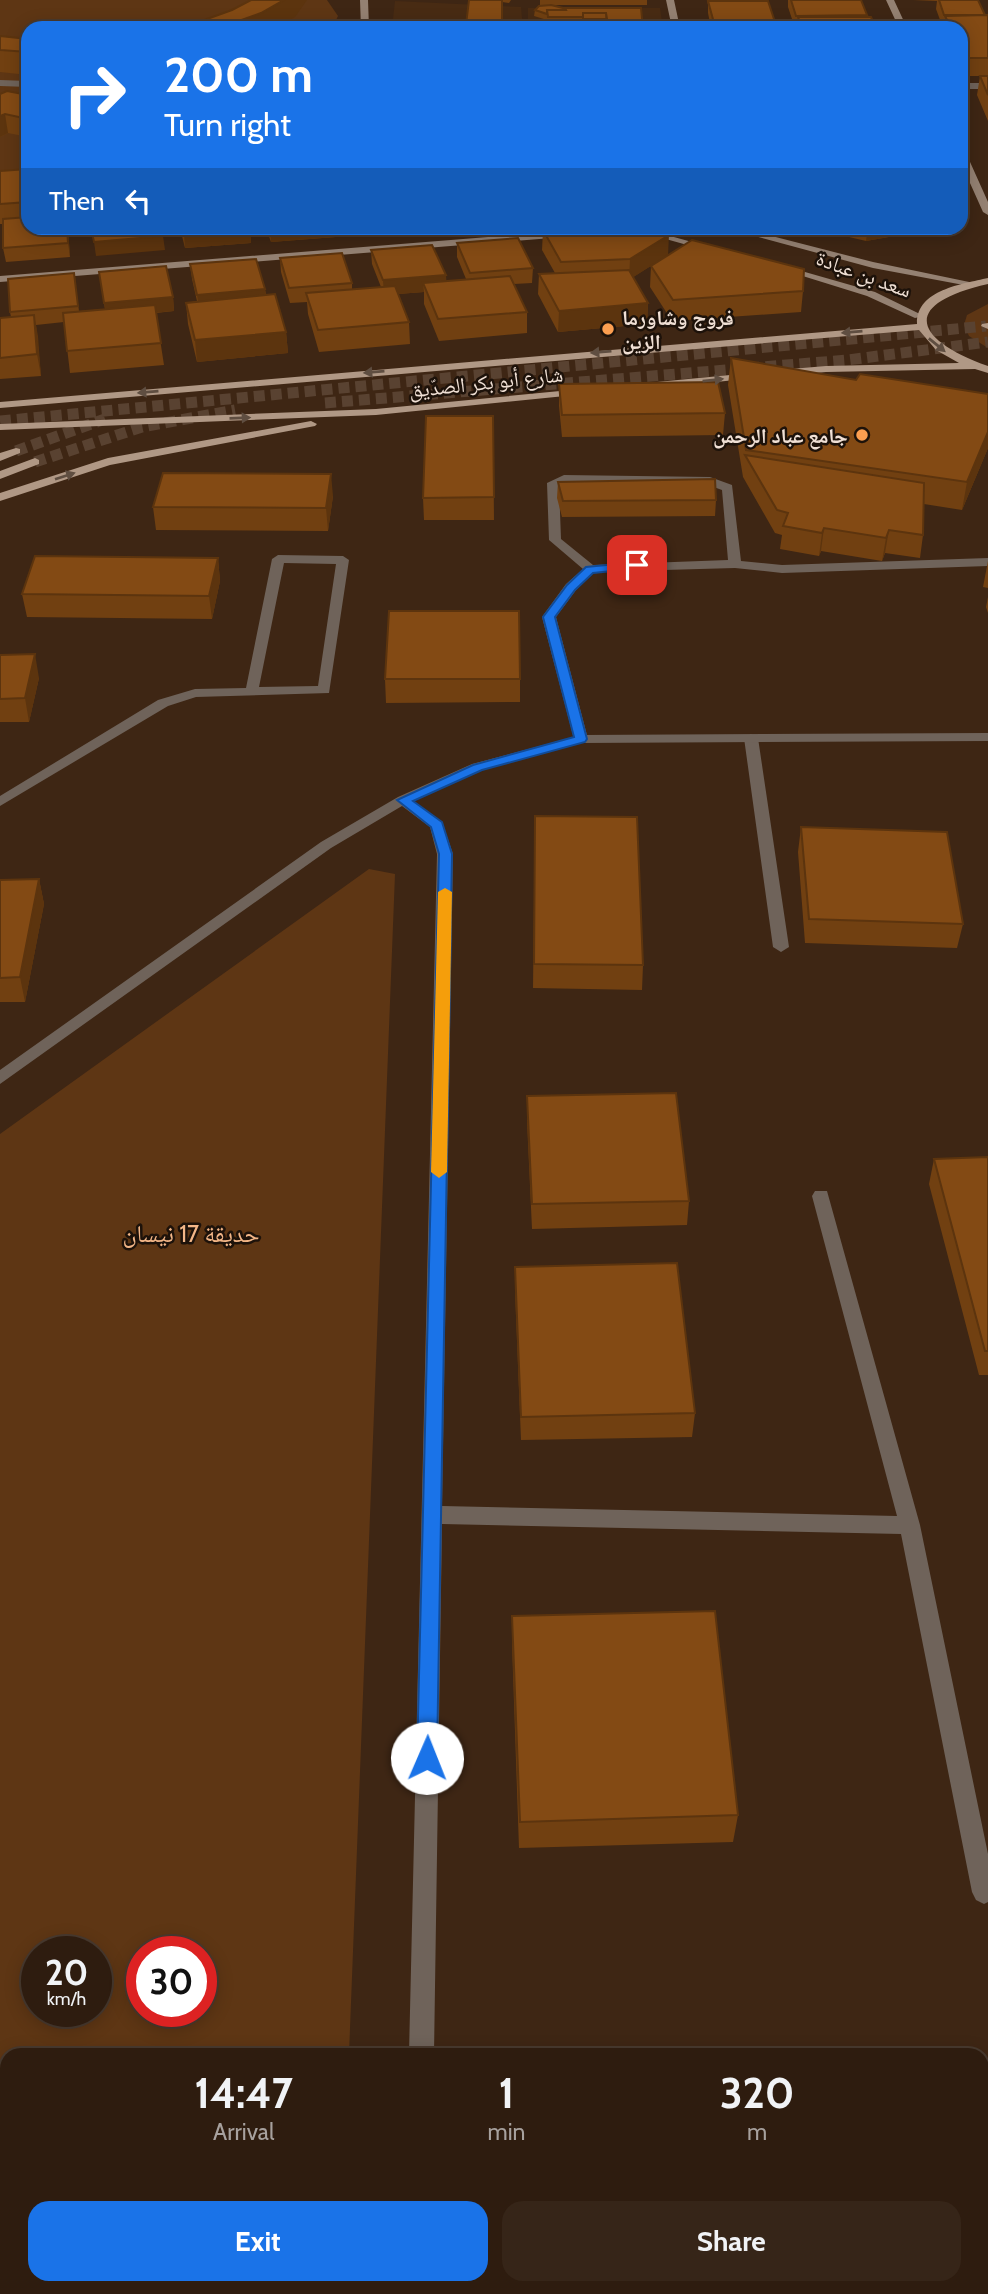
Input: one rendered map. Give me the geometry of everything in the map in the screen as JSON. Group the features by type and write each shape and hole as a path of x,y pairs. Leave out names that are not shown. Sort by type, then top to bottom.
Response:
{"main road":[{"path":"364,0 365,21"},
{"path":"670,0 674,21"},
{"path":"890,0 900,21"},
{"path":"968,175 984,195 988,212"},
{"path":"0,279 552,235"},
{"path":"658,235 721,251"},
{"name":"سعد بن عبادة","path":"757,235 873,265 969,284"},
{"name":"سعد بن عبادة","path":"773,264 871,295 920,321"},
{"path":"988,281 944,291 927,303 920,321 930,341 948,355 988,370"},
{"name":"شارع أبو بكر الصدّيق","path":"0,405 920,321"},
{"path":"772,374 826,369 975,366"},
{"path":"649,386 758,375"},
{"name":"شارع أبو بكر الصدّيق","path":"0,427 376,412 595,391"},
{"path":"0,497 108,462 376,412"},
{"path":"0,457 16,451"},
{"path":"0,475 35,462"}],"street":[{"path":"0,83 21,84"},
{"path":"968,86 988,86"},
{"path":"590,569 555,540 553,483 564,478 710,481 728,488 735,564"},
{"path":"0,802 163,703 195,693 324,690 343,560 278,559 251,690"},
{"path":"581,739 549,617 571,587 590,569 612,566 735,564 782,569 988,562"},
{"path":"0,1078 326,845 403,800 477,767 581,739 988,737"},
{"path":"751,738 781,947"},
{"path":"403,800 437,825 445,854 421,2048"},
{"path":"821,1196 910,1525 984,1892"},
{"path":"432,1515 910,1525"}],"shaded area":[{"path":"395,1 521,7 522,21 393,21"},
{"path":"528,8 660,8 662,21 528,21"}],"green space":[{"path":"0,0 327,0 338,16 336,21 21,21 21,170 0,172"},
{"path":"988,304 988,348 969,336 964,325 967,315"},
{"name":"حديقة 17 نيسان","path":"369,869 395,874 349,2048 0,2048 0,1134"}],"building":[{"path":"251,0 284,0 261,13 239,21 201,21"},
{"path":"469,0 502,0 502,21 466,21"},
{"path":"791,0 861,0 867,15 796,16"},
{"path":"939,0 978,0 985,15 944,15"},
{"path":"708,1 768,1 775,21 713,21"},
{"path":"539,6 563,8 547,10 547,14 535,10"},
{"path":"565,8 641,8 642,21 607,21 606,13 583,13 583,17 548,17 547,10 566,10"},
{"path":"583,13 606,13 607,19 583,19"},
{"path":"988,15 988,58 968,58 968,21 948,21 945,16"},
{"path":"798,17 871,17 873,21 799,21"},
{"path":"0,36 21,38 21,52 0,50"},
{"path":"980,76 988,76 988,95"},
{"path":"7,91 21,94 21,117 5,114 0,116 0,94"},
{"path":"21,170 21,202 0,204 0,171"},
{"path":"21,218 21,235 67,235 68,243 3,248 3,219"},
{"path":"92,235 163,236 94,242"},
{"path":"546,235 669,235 630,259 561,262"},
{"path":"518,238 533,268 470,273 457,243"},
{"path":"692,240 804,269 803,291 673,300 651,266"},
{"path":"432,245 446,275 383,280 371,250"},
{"path":"342,253 352,283 289,288 280,258"},
{"path":"256,259 265,289 197,295 190,264"},
{"path":"166,266 173,297 104,303 99,272"},
{"path":"629,270 648,303 559,311 539,274"},
{"path":"74,273 78,306 10,312 8,279"},
{"path":"510,276 527,312 438,319 423,283"},
{"path":"395,286 409,322 318,330 306,293"},
{"path":"275,294 286,332 195,340 186,303"},
{"path":"155,305 161,343 67,351 63,313"},
{"path":"34,315 37,354 0,358 0,318"},
{"name":"جامع عباد الرحمن","path":"731,358 856,380 860,374 988,394 988,432 967,482 746,450"},
{"path":"718,382 725,413 562,415 559,384"},
{"path":"426,416 493,416 494,497 423,498"},
{"path":"745,455 924,483 923,535 889,530 886,538 824,528 822,533 783,526 788,513 777,510"},
{"path":"163,473 331,474 326,508 153,507"},
{"path":"715,479 716,500 563,501 558,482"},
{"path":"35,556 218,558 209,596 22,594"},
{"path":"389,611 519,611 520,679 385,679"},
{"path":"35,654 25,698 0,699 0,655"},
{"path":"535,816 637,817 643,965 534,964"},
{"path":"801,827 947,832 963,924 809,919"},
{"path":"39,879 20,977 0,978 0,880"},
{"path":"676,1093 689,1201 532,1204 527,1096"},
{"path":"988,1157 988,1351 985,1351 934,1159"},
{"path":"677,1263 695,1413 521,1417 515,1267"},
{"path":"715,1611 738,1815 520,1822 512,1616"}],"tunnel":[{"path":"0,421 986,326"},
{"path":"325,403 847,360 988,342"},
{"path":"35,462 142,427 235,410"},
{"path":"16,451 105,419"}],"slow traffic":[{"path":"439,1172 445,892"}],"place":[{"name":"فروج وشاورما الزين","path":"608,329"},
{"name":"جامع عباد الرحمن","path":"862,435"}],"route":[{"path":"427,1758 445,854 437,825 403,800 477,767 581,739 549,617 571,587 590,569 637,565"}]}
